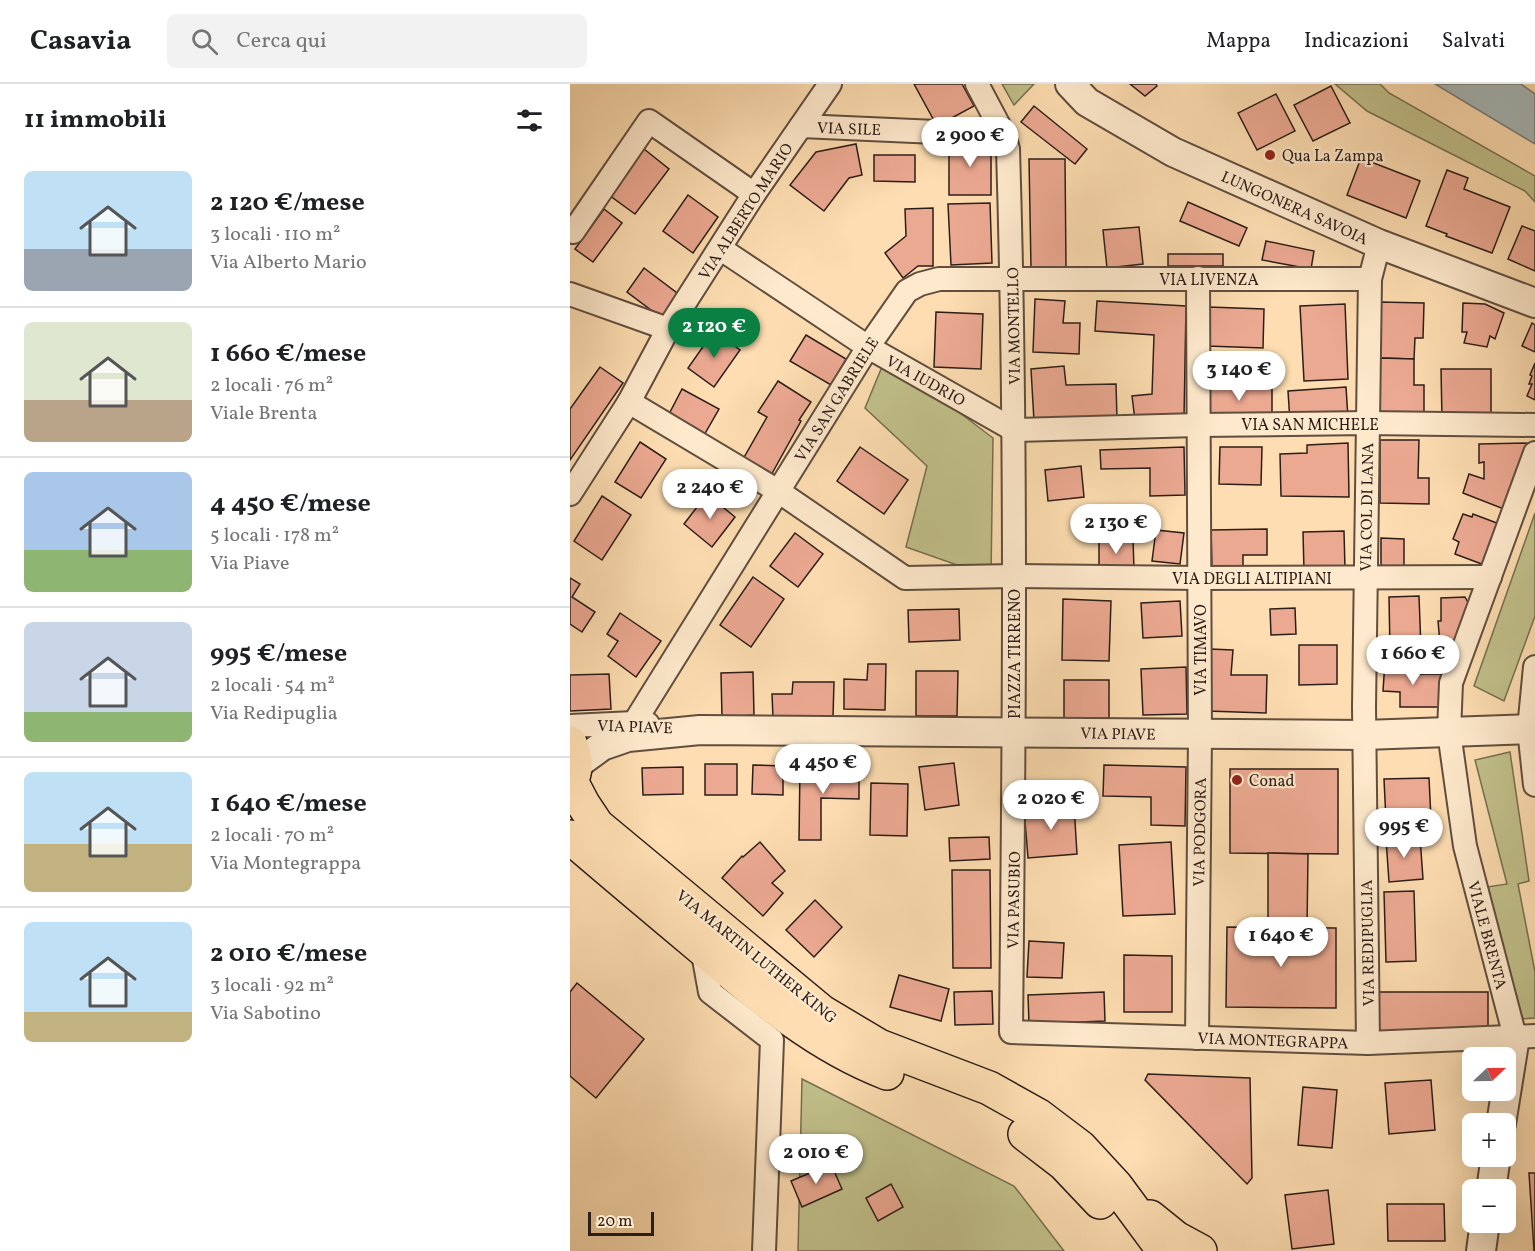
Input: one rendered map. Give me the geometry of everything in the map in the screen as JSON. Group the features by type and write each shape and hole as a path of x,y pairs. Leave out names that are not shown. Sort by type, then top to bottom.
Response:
{"main road":[{"name":"VIA MARTIN LUTHER KING","path":"572,768 582,804 597,825 822,1012 879,1046 989,1088 1039,1116 1080,1147 1116,1186 1164,1251"},
{"name":"VIA MARTIN LUTHER KING","path":"570,837 756,994 809,1033 869,1066 979,1108 1027,1135 1064,1164 1099,1200 1140,1251"},
{"path":"1116,1186 1176,1238 1200,1251"}],"street":[{"name":"VIA ALBERTO MARIO","path":"570,494 629,402 668,329 754,194 830,84"},
{"name":"VIA MONTELLO","path":"977,84 1004,135 1008,149 1012,280 1014,576"},
{"name":"LUNGONERA SAVOIA","path":"1070,84 1087,102 1173,152 1379,244 1535,303"},
{"path":"573,232 649,120 754,194"},
{"name":"VIA SILE","path":"801,126 1004,135"},
{"path":"1370,279 1379,244"},
{"name":"VIA IUDRIO","path":"721,249 868,347 1014,430"},
{"name":"VIA TIMAVO","path":"1198,278 1200,735"},
{"name":"VIA SAN GABRIELE","path":"634,723 868,347 907,291 920,284 939,279 1012,280"},
{"name":"VIA LIVENZA","path":"1012,280 1370,279"},
{"name":"VIA COL DI LANA","path":"1364,735 1370,279"},
{"path":"570,294 668,329"},
{"name":"VIA DEGLI ALTIPIANI","path":"629,402 778,491 905,578 1014,576 1490,577"},
{"name":"VIA SAN MICHELE","path":"1014,430 1368,423 1535,425"},
{"name":"VIALE BRENTA","path":"1525,1036 1465,846 1449,732 1451,683 1535,453"},
{"name":"PIAZZA TIRRENO","path":"1014,576 1014,732"},
{"path":"1535,667 1532,729 1535,785"},
{"name":"VIA PIAVE","path":"570,726 634,723 700,730 1200,735 1364,735 1532,729"},
{"name":"VIA PIAVE","path":"572,768 602,746 628,737 700,730"},
{"name":"VIA PASUBIO","path":"1011,1032 1014,732"},
{"name":"VIA PODGORA","path":"1197,1038 1200,735"},
{"name":"VIA REDIPUGLIA","path":"1364,735 1368,1043"},
{"path":"702,948 710,992 772,1040 764,1251"},
{"name":"VIA MONTEGRAPPA","path":"1011,1032 1368,1043 1525,1036"},
{"path":"1504,1113 1525,1036"},
{"path":"1481,1251 1483,1233"}],"shaded area":[{"path":"1002,84 1034,84 1014,105"},
{"path":"1335,84 1380,84 1389,93 1535,176 1535,202 1525,191 1367,111"},
{"path":"1435,84 1521,84 1535,94 1535,144"},
{"path":"886,357 993,438 991,577 906,547 927,466 865,408"},
{"path":"1535,513 1535,616 1504,701 1474,686"},
{"path":"1510,752 1529,881 1518,884 1535,972 1535,1018 1519,1019 1487,887 1507,884 1475,760"},
{"path":"802,1079 1014,1186 1064,1251 798,1251"}],"building":[{"path":"914,84 962,84 974,106 937,126"},
{"path":"1130,84 1156,84 1157,86 1145,96"},
{"path":"1331,86 1350,123 1313,141 1294,105"},
{"path":"1276,94 1295,131 1257,150 1238,113"},
{"path":"1034,106 1087,149 1075,164 1021,122"},
{"path":"949,142 991,142 991,195 949,195"},
{"path":"856,144 862,175 849,178 824,211 790,185 816,152"},
{"path":"644,149 669,169 635,214 609,195"},
{"path":"874,155 915,155 915,182 874,181"},
{"path":"1361,158 1420,181 1406,218 1347,195"},
{"path":"1029,159 1065,159 1066,267 1031,267"},
{"path":"1447,170 1468,178 1464,189 1510,207 1492,253 1426,226"},
{"path":"688,195 718,217 693,253 663,231"},
{"path":"1188,202 1247,228 1239,246 1180,221"},
{"path":"990,203 992,263 951,265 948,204"},
{"path":"933,208 933,266 918,266 903,278 885,253 906,236 905,209"},
{"path":"604,209 622,223 593,262 575,249"},
{"path":"1522,226 1535,231 1535,271 1508,259"},
{"path":"1139,227 1143,264 1107,268 1103,230"},
{"path":"1266,241 1314,251 1311,269 1262,260"},
{"path":"1168,254 1223,254 1223,266 1168,266"},
{"path":"644,268 681,296 663,319 627,292"},
{"path":"1035,299 1065,301 1063,323 1080,323 1079,354 1033,352"},
{"path":"1097,301 1186,306 1184,418 1135,420 1132,396 1152,394 1154,335 1095,331"},
{"path":"1380,302 1424,303 1423,338 1415,338 1414,359 1380,358"},
{"path":"1463,303 1485,304 1504,313 1495,339 1490,336 1487,347 1464,343 1467,332 1462,332"},
{"path":"1345,304 1348,379 1304,381 1300,306"},
{"path":"1208,307 1264,309 1263,348 1207,346"},
{"path":"936,312 983,314 981,369 934,367"},
{"path":"1532,323 1535,325 1535,352 1522,346"},
{"path":"714,331 740,350 714,387 688,368"},
{"path":"806,335 846,359 831,385 790,361"},
{"path":"1380,358 1414,359 1414,385 1424,385 1424,418 1378,417"},
{"path":"1535,363 1535,400 1527,396 1532,384 1529,384 1532,376 1530,375"},
{"path":"1064,366 1066,385 1116,384 1117,420 1034,421 1031,369"},
{"path":"600,367 623,383 570,460 570,409"},
{"path":"1441,369 1491,369 1491,418 1442,419"},
{"path":"778,381 811,402 799,420 801,421 770,477 742,461 767,417 758,412"},
{"path":"1206,382 1272,382 1272,422 1206,423"},
{"path":"1346,387 1348,418 1290,422 1288,391"},
{"path":"682,389 719,409 703,437 667,418"},
{"path":"1380,440 1419,440 1418,478 1429,478 1429,504 1380,503"},
{"path":"640,442 666,459 641,498 615,482"},
{"path":"1348,443 1349,497 1281,496 1280,454 1307,453 1307,445"},
{"path":"1532,443 1509,511 1463,493 1469,474 1484,479 1484,462 1479,463 1479,444"},
{"path":"860,447 908,480 884,514 837,481"},
{"path":"1184,447 1185,495 1150,496 1150,468 1101,469 1100,450"},
{"path":"1220,447 1262,447 1261,485 1219,484"},
{"path":"1081,466 1084,497 1048,501 1045,470"},
{"path":"707,494 735,517 712,547 684,524"},
{"path":"602,496 631,515 602,560 574,541"},
{"path":"1463,514 1472,517 1473,514 1502,525 1487,566 1455,554 1459,542 1453,539"},
{"path":"1267,529 1267,555 1243,555 1243,567 1212,568 1211,530"},
{"path":"1156,530 1184,533 1180,564 1152,561"},
{"path":"1344,531 1345,569 1304,571 1303,532"},
{"path":"795,533 823,554 798,587 770,566"},
{"path":"1381,538 1404,539 1404,570 1381,569"},
{"path":"1133,539 1134,570 1099,571 1099,540"},
{"path":"753,577 784,599 751,647 720,625"},
{"path":"570,578 580,584 572,597 595,612 582,632 570,624"},
{"path":"1419,596 1421,649 1390,650 1389,597"},
{"path":"1465,597 1470,606 1455,644 1440,643 1438,621 1441,621 1441,598"},
{"path":"1063,599 1111,601 1109,661 1062,660"},
{"path":"1180,601 1182,636 1143,638 1141,603"},
{"path":"1295,608 1296,634 1271,635 1270,609"},
{"path":"959,609 960,640 909,642 908,610"},
{"path":"620,613 661,641 636,677 608,656 618,641 607,634"},
{"path":"1299,645 1337,645 1337,684 1299,685"},
{"path":"1210,649 1233,650 1231,675 1267,675 1266,713 1207,711"},
{"path":"1385,661 1409,663 1408,674 1442,674 1442,707 1400,707 1400,692 1383,691"},
{"path":"868,664 886,664 885,710 844,709 844,679 867,680"},
{"path":"1186,667 1187,714 1143,715 1141,669"},
{"path":"916,671 958,671 957,716 916,716"},
{"path":"753,672 754,715 722,717 721,673"},
{"path":"609,674 611,709 570,711 570,675"},
{"path":"1064,680 1109,680 1109,718 1064,718"},
{"path":"793,682 834,682 833,717 773,718 772,694 792,694"},
{"path":"954,763 959,805 925,810 919,767"},
{"path":"705,764 737,764 737,795 705,795"},
{"path":"753,765 783,766 783,795 752,794"},
{"path":"1104,765 1186,767 1185,826 1151,825 1151,797 1103,796"},
{"path":"683,767 683,794 643,795 642,768"},
{"path":"800,767 859,768 859,799 821,798 821,840 799,840"},
{"path":"1230,769 1338,769 1338,854 1230,853"},
{"path":"1429,778 1431,819 1386,821 1384,779"},
{"path":"871,783 908,784 907,836 870,835"},
{"path":"1074,805 1077,854 1028,858 1024,808"},
{"path":"989,837 990,859 950,861 949,838"},
{"path":"1420,837 1423,879 1389,882 1386,839"},
{"path":"760,842 785,871 772,883 783,893 763,916 722,878 742,856"},
{"path":"1171,842 1175,914 1123,916 1119,845"},
{"path":"1268,853 1308,854 1307,928 1268,927"},
{"path":"952,870 990,870 991,968 953,968"},
{"path":"1414,891 1416,961 1386,962 1384,892"},
{"path":"815,900 842,927 814,957 786,930"},
{"path":"1227,927 1336,928 1336,1008 1226,1007"},
{"path":"1029,941 1064,943 1062,978 1027,977"},
{"path":"1124,955 1172,956 1172,1012 1124,1012"},
{"path":"899,975 949,989 941,1021 890,1007"},
{"path":"577,983 644,1039 596,1098 570,1076 570,992"},
{"path":"992,991 993,1024 955,1025 954,992"},
{"path":"1104,992 1105,1021 1029,1024 1028,995"},
{"path":"1378,992 1488,992 1488,1032 1378,1033"},
{"path":"1148,1074 1250,1078 1252,1178 1247,1184 1145,1080"},
{"path":"1431,1080 1435,1130 1389,1134 1385,1083"},
{"path":"1303,1087 1337,1090 1332,1148 1298,1145"},
{"path":"831,1164 842,1189 802,1207 791,1181"},
{"path":"1529,1173 1535,1173 1535,1251 1534,1251"},
{"path":"891,1184 903,1207 878,1221 866,1198"},
{"path":"1328,1190 1334,1244 1292,1249 1285,1195"},
{"path":"1387,1204 1444,1204 1445,1241 1388,1241"}],"place":[{"name":"Qua La Zampa","path":"1270,155"},
{"name":"Conad","path":"1237,780"}]}
